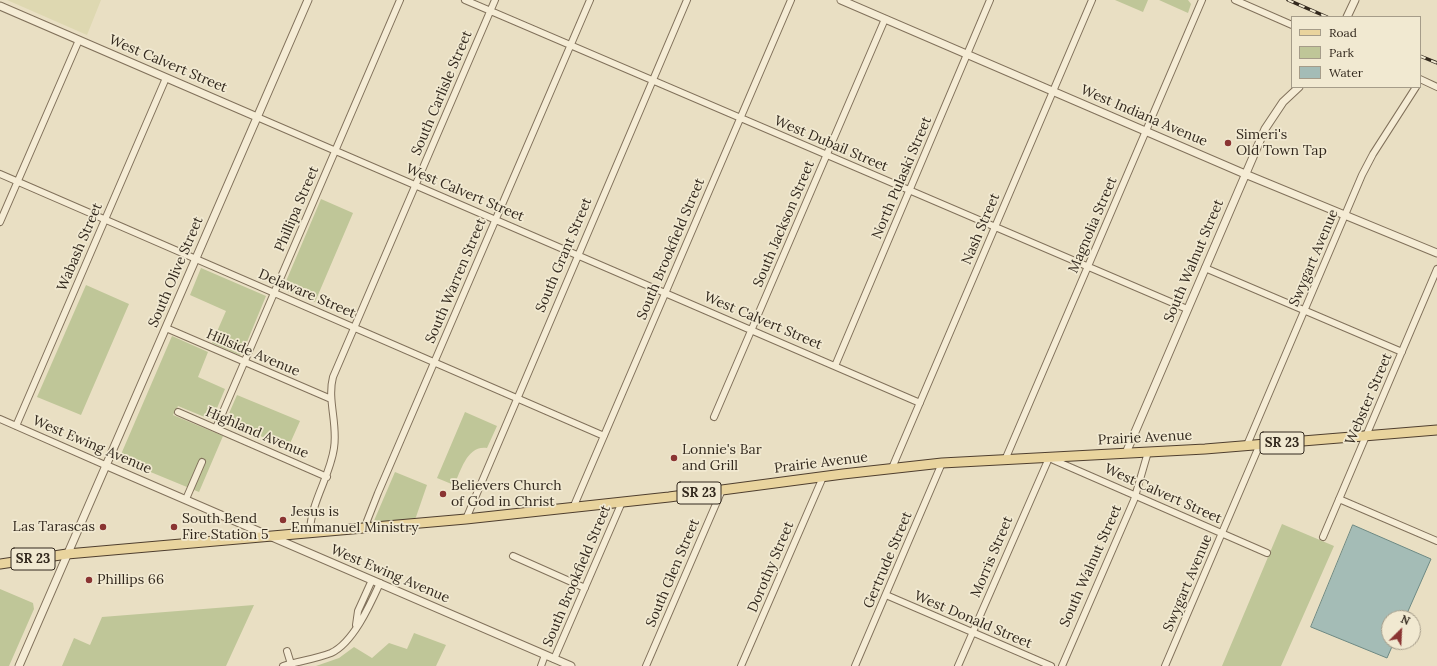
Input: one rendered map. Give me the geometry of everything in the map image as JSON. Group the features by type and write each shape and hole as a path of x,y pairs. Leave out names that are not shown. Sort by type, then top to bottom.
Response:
{"main road":[{"name":"Prairie Avenue","path":"67,554 574,508 942,463 1148,452 1437,430"},
{"name":"SR 23","path":"0,564 67,554"}],"street":[{"name":"South Olive Street","path":"19,666 308,0"},
{"name":"Phillipa Street","path":"216,428 400,0"},
{"name":"West Dubail Street","path":"466,0 1187,309"},
{"name":"South Carlisle Street","path":"310,533 310,519 327,476 335,438 331,399 333,377 495,0"},
{"name":"South Warren Street","path":"366,528 367,521 434,363 590,0"},
{"name":"South Grant Street","path":"466,519 686,0"},
{"name":"South Brookfield Street","path":"574,508 791,0"},
{"name":"West Indiana Avenue","path":"841,0 1245,174 1437,253"},
{"name":"North Pulaski Street","path":"835,366 990,0"},
{"name":"Nash Street","path":"892,468 1092,0"},
{"name":"Magnolia Street","path":"1005,460 1202,0"},
{"path":"1234,0 1291,25"},
{"path":"1348,16 1355,0"},
{"name":"West Calvert Street","path":"0,6 920,403"},
{"name":"South Jackson Street","path":"714,417 884,19"},
{"path":"0,222 79,40"},
{"name":"Wabash Street","path":"16,426 166,78"},
{"path":"1421,79 1437,87"},
{"name":"South Walnut Street","path":"1126,453 1265,129 1274,113 1288,96 1298,88"},
{"name":"Swygart Avenue","path":"1247,445 1304,310 1373,154 1415,88"},
{"name":"Delaware Street","path":"0,174 604,436"},
{"path":"1205,268 1402,352"},
{"name":"Webster Street","path":"1323,537 1437,269"},
{"name":"Hillside Avenue","path":"166,328 331,399"},
{"name":"Highland Avenue","path":"178,412 327,476"},
{"name":"West Ewing Avenue","path":"0,419 571,666"},
{"name":"Swygart Avenue","path":"1165,666 1260,444"},
{"name":"South Walnut Street","path":"1062,666 1135,496 1148,452"},
{"name":"West Calvert Street","path":"1048,458 1222,535 1267,553"},
{"name":"Morris Street","path":"958,666 1048,458"},
{"path":"186,499 202,462"},
{"name":"Gertrude Street","path":"855,666 942,463"},
{"name":"Dorothy Street","path":"741,666 823,477"},
{"name":"South Glen Street","path":"646,666 722,490"},
{"path":"1339,499 1437,541"},
{"name":"South Brookfield Street","path":"554,659 622,502"},
{"path":"513,556 585,588"},
{"path":"356,626 358,611 372,580"},
{"path":"283,666 337,650 351,636 356,626 366,613 380,583"},
{"name":"West Donald Street","path":"886,595 1051,666"},
{"path":"287,651 291,664"},
{"name":"South Brookfield Street","path":"541,666 546,655"}],"shaded area":[{"path":"7,0 101,0 87,35"}],"green space":[{"path":"1115,0 1148,0 1143,12"},
{"path":"1159,0 1188,0 1191,4 1188,13"},
{"path":"321,199 353,213 315,302 285,290 284,286"},
{"path":"201,268 266,296 242,354 239,355 212,343 226,311 190,295"},
{"path":"86,285 129,304 81,415 37,397"},
{"path":"172,336 208,352 198,377 225,389 212,420 178,406 173,415 223,436 199,492 119,459"},
{"path":"237,395 300,421 288,448 228,422 227,418"},
{"path":"465,412 497,426 487,448 480,448 474,451 466,460 454,485 437,478"},
{"path":"395,472 427,485 416,517 414,520 373,523"},
{"path":"1282,524 1334,546 1281,666 1222,666"},
{"path":"0,589 33,603 34,609 9,666 0,666"},
{"path":"254,605 226,666 62,666 74,638 90,645 102,617"},
{"path":"414,633 446,645 436,666 316,666 339,658 354,647 372,658 389,643 407,649"}],"water":[{"path":"1353,525 1431,559 1409,610 1381,610 1381,650 1390,650 1387,658 1311,627"}],"railway":[{"path":"1288,0 1325,16"},
{"path":"1421,56 1437,63"}],"place":[{"name":"Simeri's Old Town Tap","path":"1228,143"},
{"name":"Lonnie's Bar and Grill","path":"674,458"},
{"name":"Believers Church of God in Christ","path":"443,494"},
{"name":"Jesus is Emmanuel Ministry","path":"283,520"},
{"name":"Las Tarascas","path":"103,527"},
{"name":"South Bend Fire Station 5","path":"174,527"},
{"name":"Phillips 66","path":"89,580"}]}
